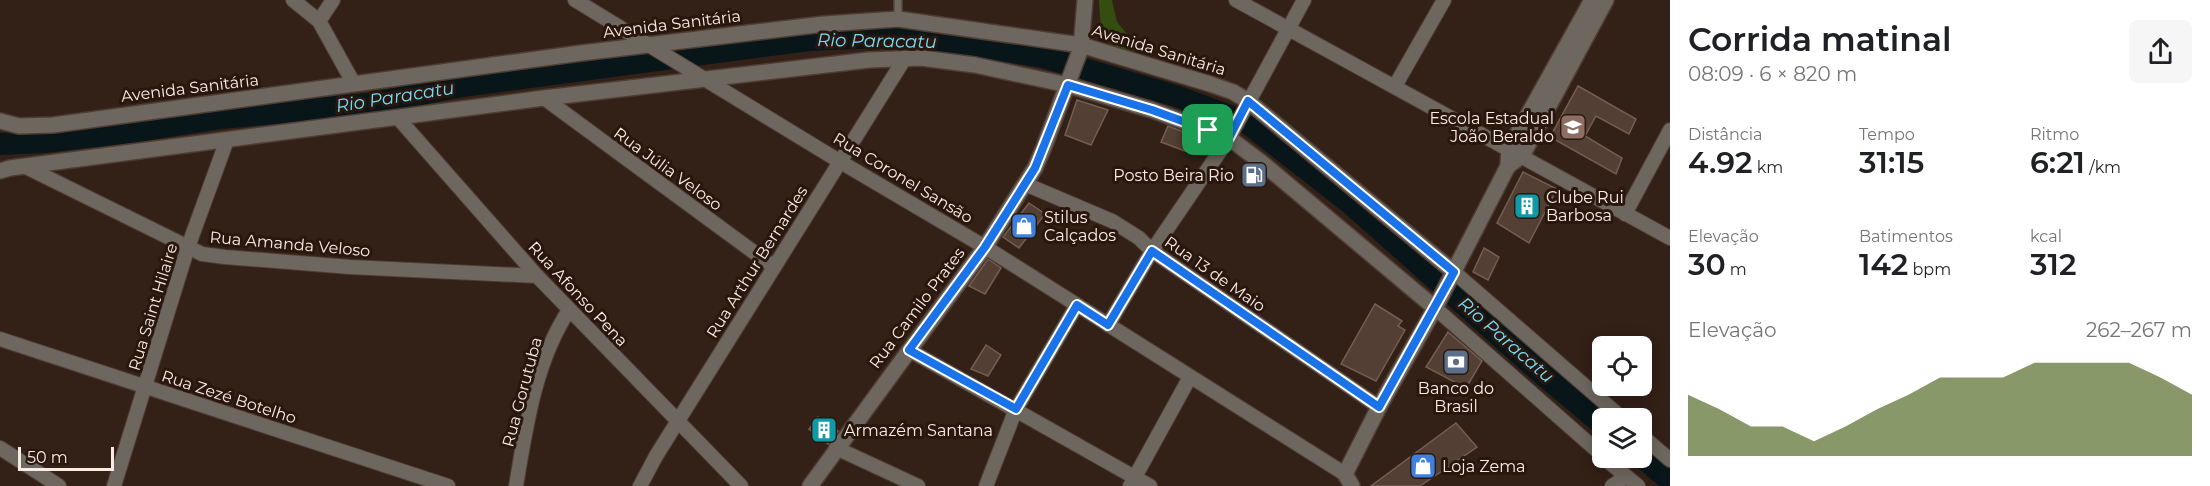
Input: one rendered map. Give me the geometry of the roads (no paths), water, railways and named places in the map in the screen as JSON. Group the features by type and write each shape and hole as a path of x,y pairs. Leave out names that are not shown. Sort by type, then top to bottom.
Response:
{"street":[{"path":"293,0 319,21 354,84"},
{"path":"319,21 333,0"},
{"name":"Rua Coronel Sansão","path":"575,0 704,80 985,247 1348,480"},
{"name":"Rua Camilo Prates","path":"810,486 985,247 1025,184 1044,147 1081,46 1085,0"},
{"path":"1236,0 1289,27 1670,238"},
{"path":"1108,325 1152,251 1231,135 1304,0"},
{"path":"1395,86 1444,0"},
{"path":"1348,480 1379,407 1439,301 1592,0"},
{"path":"1515,153 1606,0"},
{"name":"Avenida Sanitária","path":"0,121 19,126 52,124 824,24 898,20 1081,46 1233,92 1610,408"},
{"path":"0,171 544,98 905,58 943,60 1069,81 1231,135 1261,162 1439,301 1592,446"},
{"name":"Rua Arthur Bernardes","path":"640,486 677,422 905,58"},
{"name":"Rua Júlia Veloso","path":"544,98 774,267"},
{"name":"Rua Afonso Pena","path":"398,118 537,276 741,486"},
{"path":"1625,214 1670,130"},
{"name":"Rua Saint Hilaire","path":"114,486 188,247 227,140"},
{"name":"Rua Amanda Veloso","path":"26,166 202,254 350,267 537,276"},
{"name":"Rua 13 de Maio","path":"1025,184 1112,221 1140,238 1152,251 1379,407"},
{"path":"986,486 1016,409 1077,305"},
{"name":"Rua Gorutuba","path":"516,486 528,422 545,357 557,329 569,310"},
{"name":"Rua Zezé Botelho","path":"0,339 444,485"},
{"path":"909,350 1016,409 1132,481 1150,486"},
{"path":"1132,481 1190,377"},
{"path":"1652,444 1670,460"},
{"path":"0,448 59,486"},
{"path":"836,448 918,486"},
{"path":"1616,468 1638,486"},
{"path":"1612,486 1626,477"}],"lane":[{"path":"898,0 898,20"}],"waterway":[{"name":"Rio Paracatu","path":"0,144 44,142 221,118 369,104 462,86 809,40 881,37 951,42 1043,57 1176,96 1246,122 1351,204 1592,416"},
{"name":"Rio Paracatu","path":"1652,465 1670,481"}],"place":[{"name":"Escola Estadual João Beraldo","path":"1573,127"},
{"name":"Posto Beira Rio","path":"1254,175"},
{"name":"Clube Rui Barbosa","path":"1527,206"},
{"name":"Stilus Calçados","path":"1024,226"},
{"name":"Banco do Brasil","path":"1456,362"},
{"name":"Armazém Santana","path":"824,430"},
{"name":"Loja Zema","path":"1423,466"}]}
